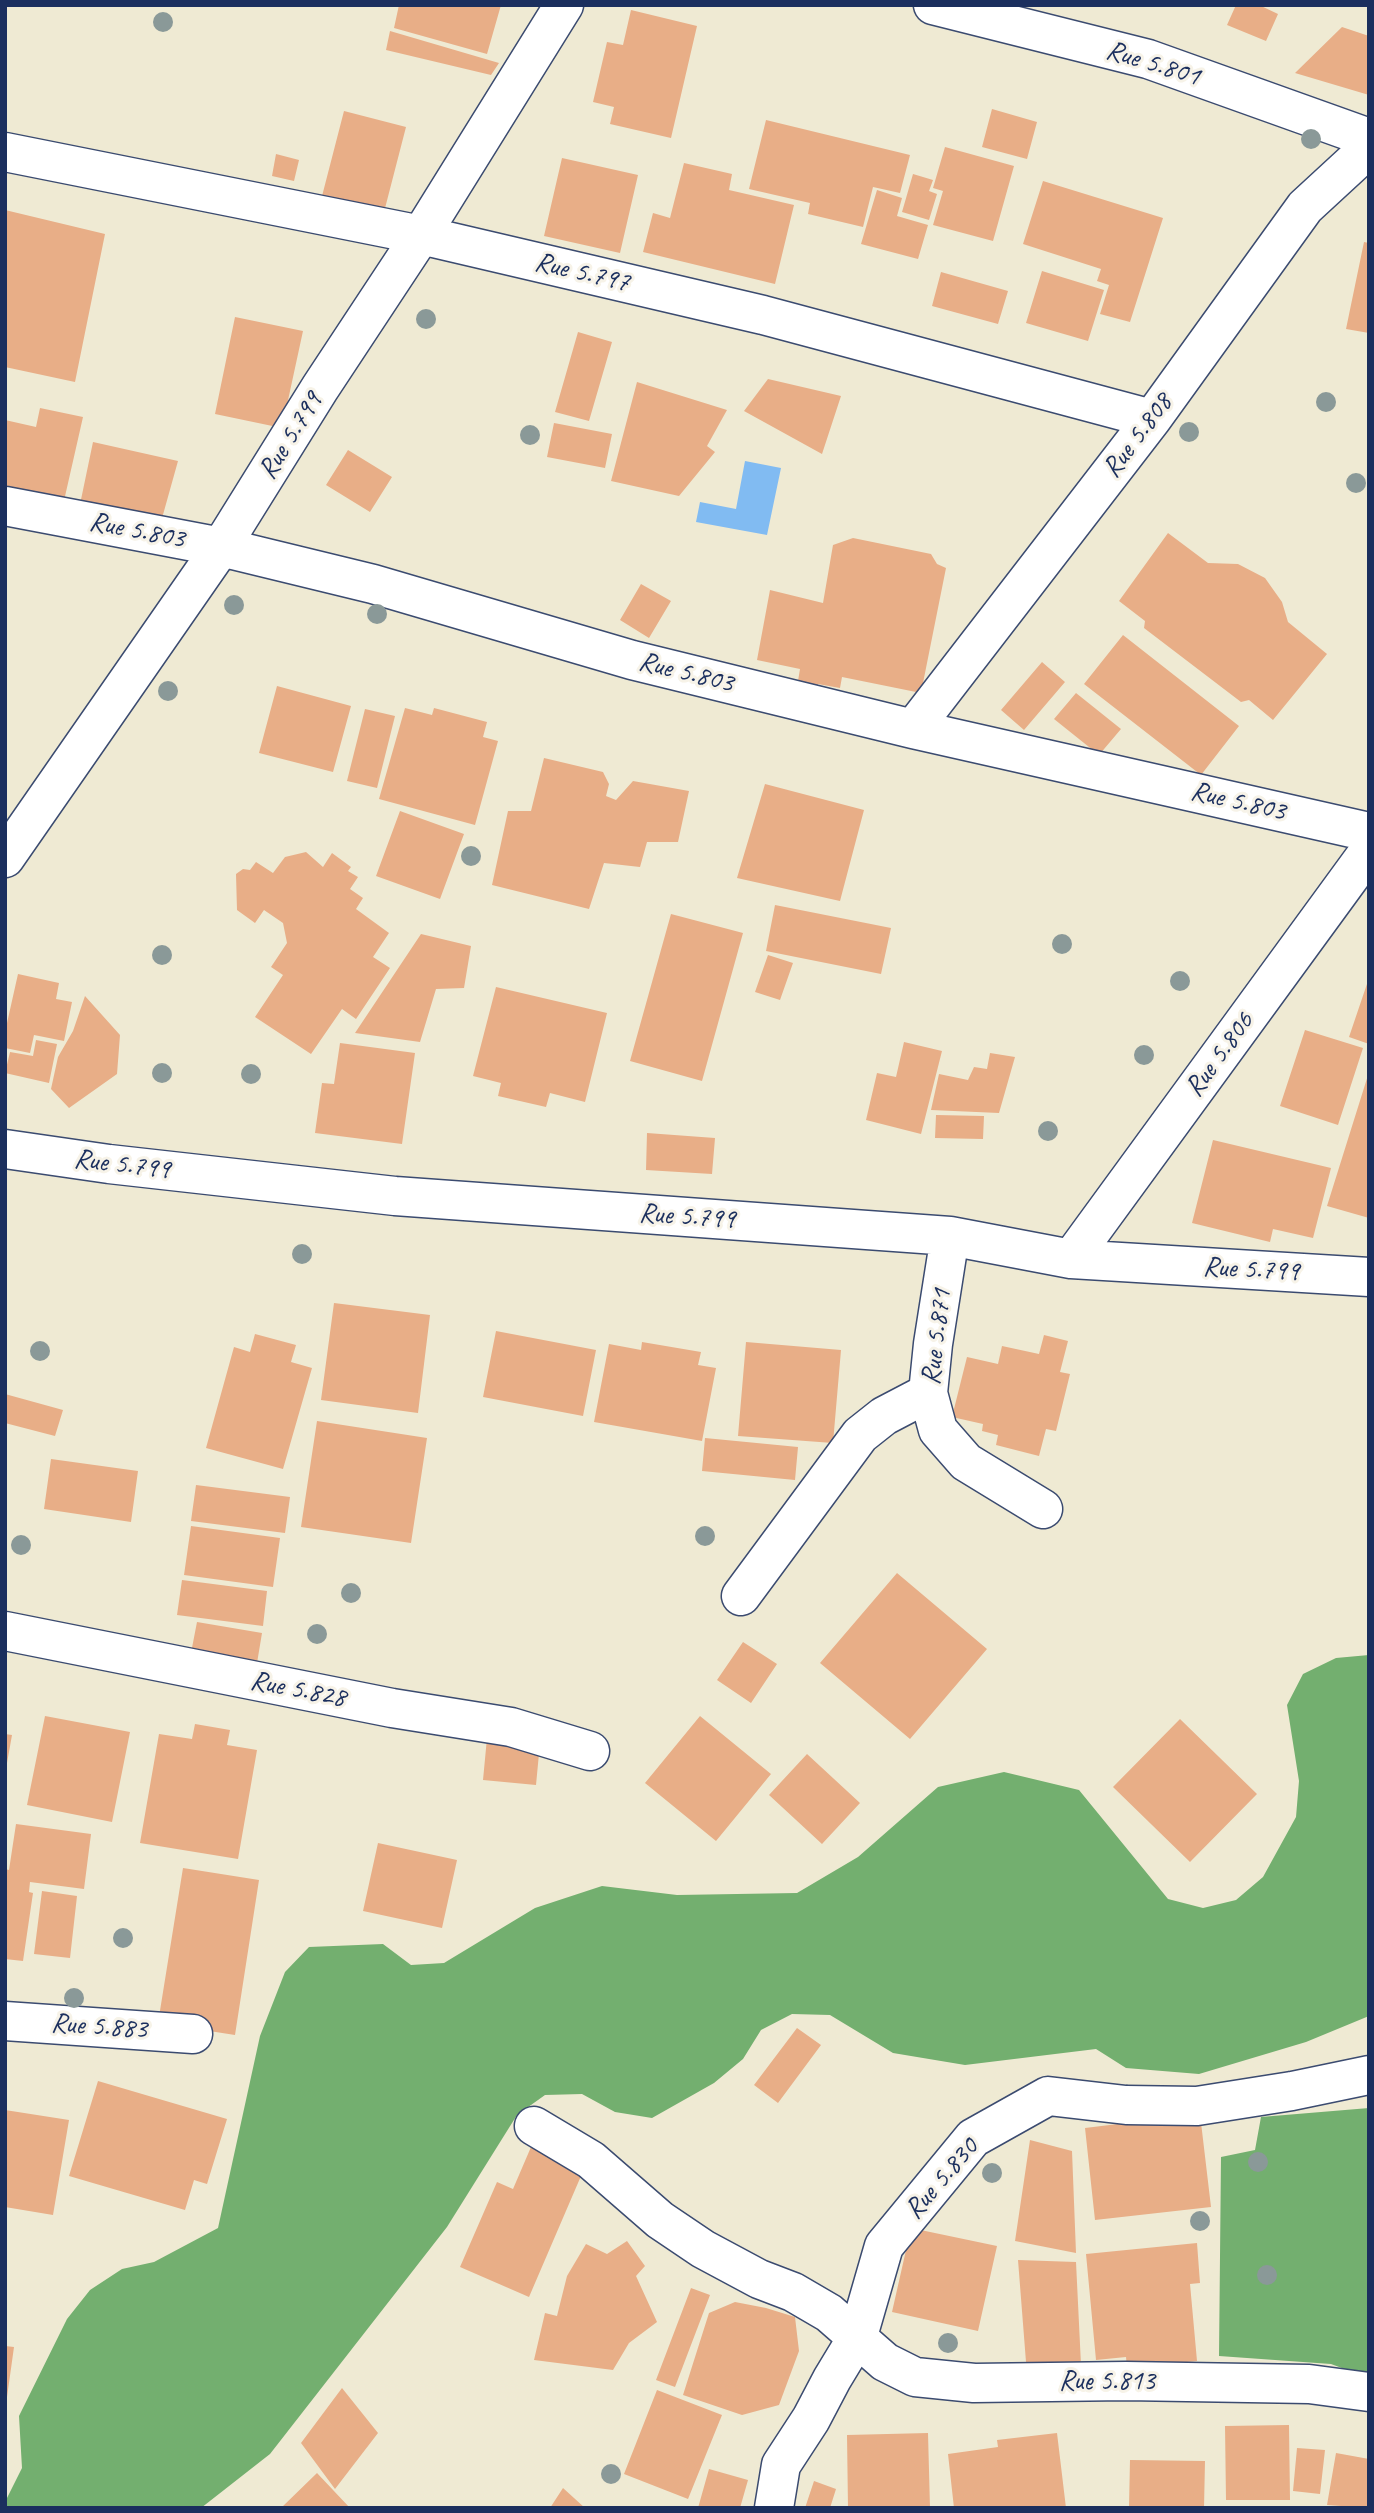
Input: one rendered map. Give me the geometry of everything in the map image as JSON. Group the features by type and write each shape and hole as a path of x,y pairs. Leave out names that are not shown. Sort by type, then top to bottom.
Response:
{"street":[{"name":"Rue 5.799","path":"5,858 221,547 320,388 421,235 564,5"},
{"name":"Rue 5.801","path":"933,5 1148,59 1369,138"},
{"name":"Rue 5.808","path":"913,729 1152,419 1305,207 1369,148"},
{"name":"Rue 5.797","path":"5,152 421,235 763,315 1152,419"},
{"name":"Rue 5.803","path":"5,506 221,547 373,584 632,660 913,729 1369,832"},
{"name":"Rue 5.806","path":"1071,1259 1369,851"},
{"name":"Rue 5.799","path":"5,1149 109,1164 395,1196 950,1236 1071,1259 1369,1277"},
{"name":"Rue 5.871","path":"950,1236 928,1394 938,1430 966,1462 1043,1509"},
{"path":"741,1595 860,1435 884,1416 928,1394"},
{"name":"Rue 5.828","path":"5,1630 365,1703 511,1727 590,1751"},
{"name":"Rue 5.883","path":"5,2021 193,2034"},
{"name":"Rue 5.830","path":"774,2508 781,2465 811,2419 858,2336 884,2246 973,2138 1048,2096 1126,2105 1197,2106 1369,2075"},
{"name":"Rue 5.813","path":"534,2126 591,2160 660,2220 703,2249 759,2279 793,2292 829,2313 885,2362 915,2377 974,2383 1126,2381 1309,2384 1369,2392"}],"green space":[{"path":"1369,1655 1369,2016 1306,2042 1199,2074 1126,2068 1096,2049 965,2065 893,2053 830,2015 792,2014 761,2030 743,2059 714,2083 652,2118 615,2112 582,2094 545,2095 517,2115 447,2227 270,2454 201,2508 5,2508 5,2502 22,2468 19,2416 67,2319 90,2290 122,2269 154,2262 218,2228 260,2036 285,1972 309,1947 383,1944 411,1965 444,1963 535,1908 602,1886 677,1895 797,1893 858,1857 938,1787 1004,1772 1079,1790 1168,1899 1203,1908 1236,1900 1263,1877 1296,1817 1299,1781 1287,1705 1303,1674 1336,1658"},
{"path":"1369,2108 1369,2378 1331,2364 1219,2356 1221,2157 1255,2150 1261,2117"}],"water":[{"path":"745,461 781,468 767,535 696,522 700,502 736,509"}],"building":[{"path":"399,5 501,5 487,54 394,28"},
{"path":"1236,5 1259,5 1278,14 1266,41 1227,25"},
{"path":"631,10 697,26 671,138 610,124 614,107 593,102 607,42 623,45"},
{"path":"1342,27 1369,36 1369,95 1295,73"},
{"path":"390,31 499,63 491,75 386,50"},
{"path":"992,109 1037,122 1027,159 982,147"},
{"path":"344,111 406,127 383,216 321,200"},
{"path":"766,120 910,155 900,193 873,187 863,227 808,214 810,203 749,189"},
{"path":"945,147 1014,166 993,241 933,225 943,191 933,188"},
{"path":"276,154 299,160 294,181 272,176"},
{"path":"562,158 638,175 620,253 544,236"},
{"path":"684,163 732,174 729,190 794,205 775,284 643,252 653,213 670,218"},
{"path":"913,174 933,180 929,191 937,194 929,220 902,212"},
{"path":"1043,181 1163,218 1130,322 1100,314 1109,285 1097,281 1101,269 1023,244"},
{"path":"877,190 902,198 897,216 928,225 918,259 861,244"},
{"path":"5,210 105,234 75,382 5,367"},
{"path":"1364,242 1369,243 1369,333 1346,329"},
{"path":"1042,271 1104,290 1088,341 1026,323"},
{"path":"941,272 1008,291 998,324 932,306"},
{"path":"235,317 303,331 282,428 215,414"},
{"path":"578,332 612,342 589,421 555,412"},
{"path":"768,379 841,396 822,454 744,411"},
{"path":"637,382 727,410 707,446 715,452 679,496 611,481"},
{"path":"40,408 83,417 61,514 5,502 5,420 36,427"},
{"path":"554,423 612,434 605,468 547,457"},
{"path":"93,442 178,461 159,529 78,514"},
{"path":"348,450 392,477 370,512 326,485"},
{"path":"1168,533 1208,563 1238,564 1265,578 1282,602 1288,622 1327,654 1273,720 1249,700 1241,702 1144,628 1145,621 1119,601"},
{"path":"853,538 931,554 937,564 946,568 921,693 842,677 840,688 818,684 816,702 795,699 800,669 757,660 770,590 823,603 833,545"},
{"path":"641,584 671,601 649,638 620,620"},
{"path":"1123,635 1239,726 1201,775 1084,684"},
{"path":"1042,662 1065,682 1024,730 1001,710"},
{"path":"277,686 351,706 333,772 259,753"},
{"path":"1076,693 1121,729 1099,755 1054,719"},
{"path":"405,708 432,715 434,708 487,722 483,737 498,741 475,825 379,799"},
{"path":"365,709 395,716 377,788 347,781"},
{"path":"544,758 603,772 609,784 606,796 616,800 633,781 689,791 678,842 647,842 640,867 604,863 589,909 492,885 508,811 531,811"},
{"path":"765,784 864,810 840,901 737,878"},
{"path":"400,811 464,834 440,899 376,876"},
{"path":"306,852 323,867 332,853 351,867 348,871 358,877 350,889 363,898 356,909 389,933 373,957 390,968 356,1019 342,1009 311,1054 255,1017 283,975 271,967 287,943 283,923 264,910 255,923 237,910 236,874 243,869 250,870 256,862 273,873 285,857"},
{"path":"775,905 891,928 881,974 766,951"},
{"path":"671,914 743,933 702,1081 630,1061"},
{"path":"421,934 471,946 464,988 436,989 420,1042 355,1033"},
{"path":"768,955 793,963 780,1000 755,992"},
{"path":"18,974 59,983 56,999 72,1002 64,1041 34,1035 30,1053 5,1048 5,1032"},
{"path":"1369,978 1369,1044 1349,1037"},
{"path":"496,987 607,1013 585,1102 550,1093 546,1107 498,1096 501,1083 473,1076"},
{"path":"85,996 120,1035 117,1074 69,1108 51,1089 58,1057 73,1031"},
{"path":"1305,1030 1363,1048 1338,1125 1280,1106"},
{"path":"36,1040 57,1044 49,1083 5,1073 10,1052 33,1056"},
{"path":"904,1042 942,1051 921,1134 866,1120 877,1073 896,1077"},
{"path":"340,1043 415,1053 402,1144 315,1133 322,1083 334,1084"},
{"path":"990,1053 1015,1057 999,1113 931,1110 939,1074 968,1080 974,1067 987,1069"},
{"path":"1369,1072 1369,1218 1327,1206"},
{"path":"936,1115 984,1116 983,1139 935,1138"},
{"path":"647,1133 715,1138 712,1174 646,1170"},
{"path":"1213,1140 1331,1168 1313,1238 1273,1229 1270,1242 1192,1223"},
{"path":"334,1303 430,1315 418,1413 321,1400"},
{"path":"496,1331 596,1350 583,1416 483,1397"},
{"path":"255,1334 296,1345 291,1362 312,1368 283,1469 206,1448 234,1347 250,1352"},
{"path":"1044,1335 1068,1341 1060,1372 1070,1374 1056,1431 1046,1429 1039,1456 996,1445 998,1435 982,1431 983,1424 952,1417 967,1357 998,1364 1002,1346 1039,1354"},
{"path":"642,1342 701,1352 698,1365 716,1368 702,1441 594,1422 609,1344 641,1350"},
{"path":"746,1342 841,1350 833,1443 738,1436"},
{"path":"5,1394 63,1410 55,1436 5,1423"},
{"path":"317,1421 427,1438 411,1543 301,1527"},
{"path":"705,1438 798,1447 795,1480 702,1471"},
{"path":"51,1459 138,1471 131,1522 44,1509"},
{"path":"196,1485 290,1497 285,1533 191,1521"},
{"path":"191,1526 280,1538 273,1587 184,1575"},
{"path":"897,1573 987,1649 910,1739 820,1663"},
{"path":"182,1580 267,1591 263,1626 177,1615"},
{"path":"197,1622 262,1633 257,1663 191,1653"},
{"path":"743,1642 777,1664 751,1703 717,1680"},
{"path":"45,1716 130,1732 112,1822 27,1805"},
{"path":"700,1716 771,1774 716,1841 645,1783"},
{"path":"1180,1719 1257,1794 1190,1862 1113,1787"},
{"path":"195,1724 230,1730 227,1745 257,1750 238,1859 140,1843 159,1734 192,1739"},
{"path":"5,1734 12,1735 7,1763 5,1763"},
{"path":"487,1738 540,1743 536,1785 483,1780"},
{"path":"807,1754 860,1803 822,1844 769,1795"},
{"path":"16,1824 91,1834 84,1889 30,1882 29,1892 33,1893 23,1961 5,1959 5,1869 9,1870"},
{"path":"378,1843 457,1860 442,1928 363,1911"},
{"path":"183,1868 259,1880 235,2035 158,2023"},
{"path":"42,1891 77,1896 70,1958 34,1954"},
{"path":"797,2028 821,2045 778,2103 754,2085"},
{"path":"98,2081 227,2119 207,2184 194,2180 185,2210 69,2176"},
{"path":"5,2110 69,2120 53,2215 5,2207"},
{"path":"1200,2114 1211,2207 1095,2220 1085,2128"},
{"path":"1030,2140 1072,2151 1076,2253 1015,2241"},
{"path":"531,2147 584,2169 529,2297 460,2267 497,2182 513,2189"},
{"path":"911,2228 997,2246 978,2331 892,2312"},
{"path":"627,2241 645,2266 636,2276 657,2322 629,2343 613,2370 534,2360 545,2313 557,2316 567,2276 586,2244 607,2254"},
{"path":"1197,2243 1200,2283 1190,2284 1197,2361 1127,2368 1126,2357 1096,2360 1086,2254"},
{"path":"1018,2260 1076,2262 1081,2365 1026,2362"},
{"path":"691,2288 710,2295 675,2387 656,2380"},
{"path":"735,2302 795,2317 799,2351 779,2405 742,2415 683,2395 709,2313"},
{"path":"5,2346 14,2347 7,2397 5,2397"},
{"path":"342,2388 378,2433 335,2489 301,2443"},
{"path":"657,2390 722,2415 688,2499 624,2474"},
{"path":"1289,2425 1290,2500 1226,2500 1225,2426"},
{"path":"928,2433 930,2508 848,2508 847,2435"},
{"path":"1057,2433 1066,2508 954,2508 948,2454 998,2447 997,2440"},
{"path":"1297,2448 1325,2450 1320,2494 1293,2491"},
{"path":"1336,2453 1369,2459 1369,2508 1327,2505"},
{"path":"1130,2460 1205,2461 1204,2508 1129,2508"},
{"path":"709,2469 748,2480 740,2508 698,2508"},
{"path":"317,2473 350,2508 281,2508"},
{"path":"814,2481 836,2489 830,2508 805,2508"},
{"path":"563,2488 585,2508 550,2508"}]}
